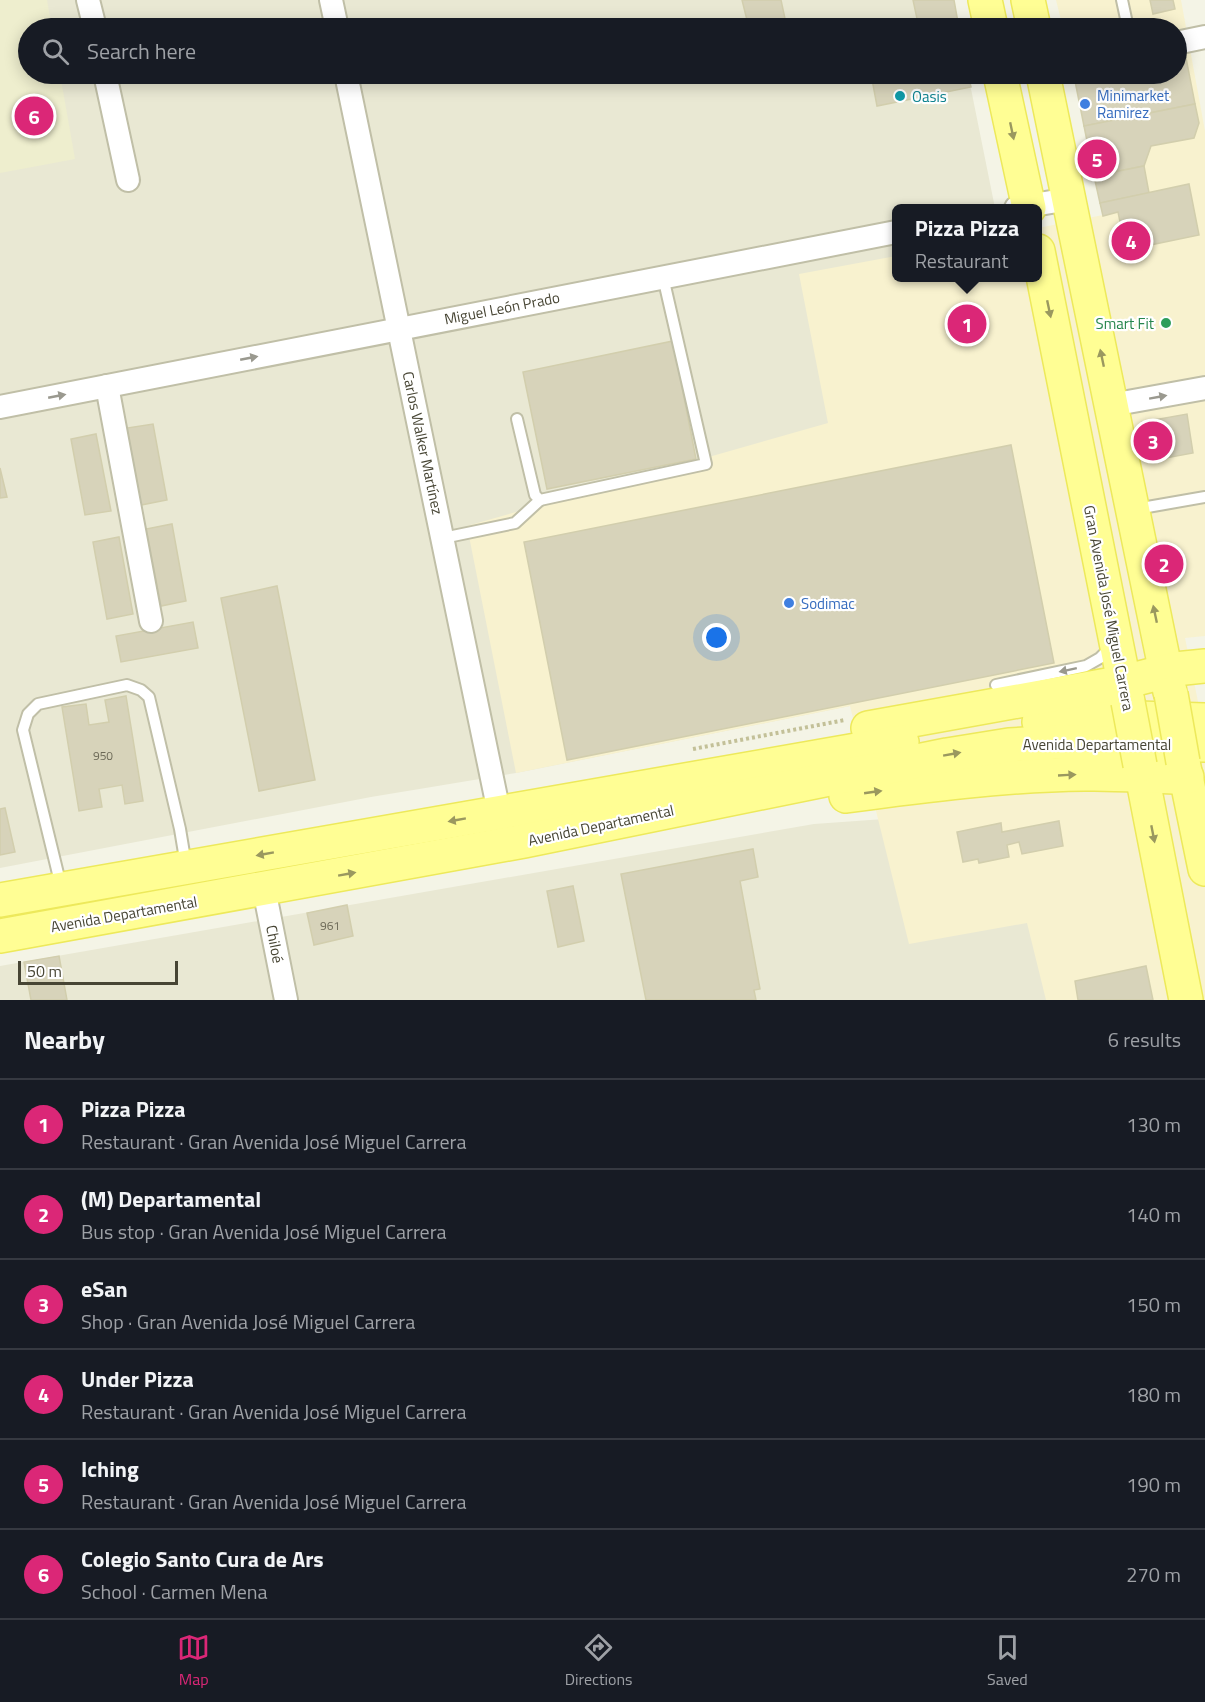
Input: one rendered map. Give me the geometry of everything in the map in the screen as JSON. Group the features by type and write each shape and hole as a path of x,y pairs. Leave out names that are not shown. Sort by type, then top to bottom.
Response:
{"main road":[{"path":"985,0 989,18"},
{"path":"1002,84 1023,204"},
{"path":"1045,84 1168,683 1192,761 1205,869"},
{"name":"Gran Avenida José Miguel Carrera","path":"1042,270 1186,1000"},
{"path":"535,807 589,786 655,768 1126,692 1168,683 1190,666 1205,666"},
{"name":"Avenida Departamental","path":"0,900 995,725 1104,717 1205,720"},
{"name":"Avenida Departamental","path":"0,936 524,841 947,755 1009,745 1089,742 1192,761"},
{"path":"524,841 640,830 792,803 962,780 1141,771 1192,761"}],"street":[{"path":"88,0 92,18"},
{"path":"331,0 335,18"},
{"path":"1187,41 1205,37"},
{"path":"107,84 128,180"},
{"name":"Carlos Walker Martínez","path":"348,84 499,812"},
{"path":"1042,204 1069,199"},
{"name":"Miguel León Prado","path":"0,407 892,233"},
{"path":"107,386 151,621"},
{"path":"1111,405 1205,388"},
{"name":"Chiloé","path":"264,889 286,1000"}],"lane":[{"path":"1122,0 1126,18"},
{"path":"443,538 515,524 540,500 706,464 663,277"},
{"path":"517,418 534,495 540,500"},
{"path":"1133,509 1205,497"},
{"path":"996,685 1086,666 1100,658 1115,640"},
{"path":"62,889 23,730 28,714 38,704 127,685 141,690 149,697 180,829 186,868"}],"shaded area":[{"path":"0,0 954,0 957,18 18,18 18,84 970,84 994,204 892,204 892,282 896,282 850,706 516,773 371,797 0,868"},
{"path":"0,0 47,0 50,18 18,18 18,84 62,84 75,159 0,173"},
{"path":"1056,0 1181,0 1184,18 1060,18"},
{"path":"1187,33 1205,131 1205,636 1185,638 1205,736 1205,1000 1046,1000 1027,923 909,944 850,706 516,773 467,526 828,423 799,274 892,257 892,282 1042,282 1042,227 1103,215 1076,84 1187,84"},
{"path":"1111,803 1153,1000 0,1000 0,966 814,824"}],"building":[{"path":"742,0 781,0 785,18 746,18"},
{"path":"913,0 954,0 957,18 917,18"},
{"path":"1150,0 1173,0 1175,9 1153,14"},
{"path":"1187,63 1195,104 1084,126 1076,84 1187,84"},
{"path":"873,84 970,84 971,87 877,106"},
{"path":"1195,104 1199,123 1194,138 1151,146 1144,166 1094,176 1084,126"},
{"path":"1144,166 1149,193 1100,203 1094,176"},
{"path":"1189,184 1199,235 1126,250 1118,212 1103,216 1100,203"},
{"path":"673,341 696,459 547,489 523,372"},
{"path":"1187,414 1193,453 1150,461 1142,422"},
{"path":"153,424 167,500 141,505 127,428"},
{"path":"96,434 111,511 85,515 71,439"},
{"name":"Sodimac","path":"1011,445 1054,663 567,760 524,542"},
{"path":"0,468 7,497 0,498"},
{"path":"172,524 186,601 161,606 146,529"},
{"path":"119,537 133,614 107,619 93,542"},
{"path":"277,586 315,780 259,791 221,598"},
{"path":"193,622 198,648 121,662 116,636"},
{"path":"126,696 143,801 125,804 122,785 99,789 102,807 79,811 62,707 86,704 89,725 109,722 105,700"},
{"path":"5,808 15,852 0,855 0,809"},
{"path":"1059,821 1063,846 1022,854 1019,842 1007,845 1009,857 979,863 978,859 963,862 957,832 1001,823 1002,832"},
{"path":"753,849 758,877 740,881 760,989 754,990 756,1000 646,1000 621,874"},
{"path":"573,886 584,941 558,947 547,891"},
{"path":"347,905 353,936 314,945 307,913"},
{"path":"59,956 67,1000 31,1000 24,962"},
{"path":"1146,966 1153,1000 1078,1000 1075,981"}],"place":[{"name":"Oasis","path":"900,96"},
{"name":"Minimarket Ramirez","path":"1085,104"},
{"name":"Colegio Santo Cura de Ars","path":"34,116"},
{"name":"Iching","path":"1097,159"},
{"name":"Under Pizza","path":"1131,241"},
{"name":"Smart Fit","path":"1166,323"},
{"name":"Pizza Pizza","path":"967,324"},
{"name":"eSan","path":"1153,441"},
{"name":"(M) Departamental","path":"1164,564"},
{"name":"Sodimac","path":"789,603"}]}
